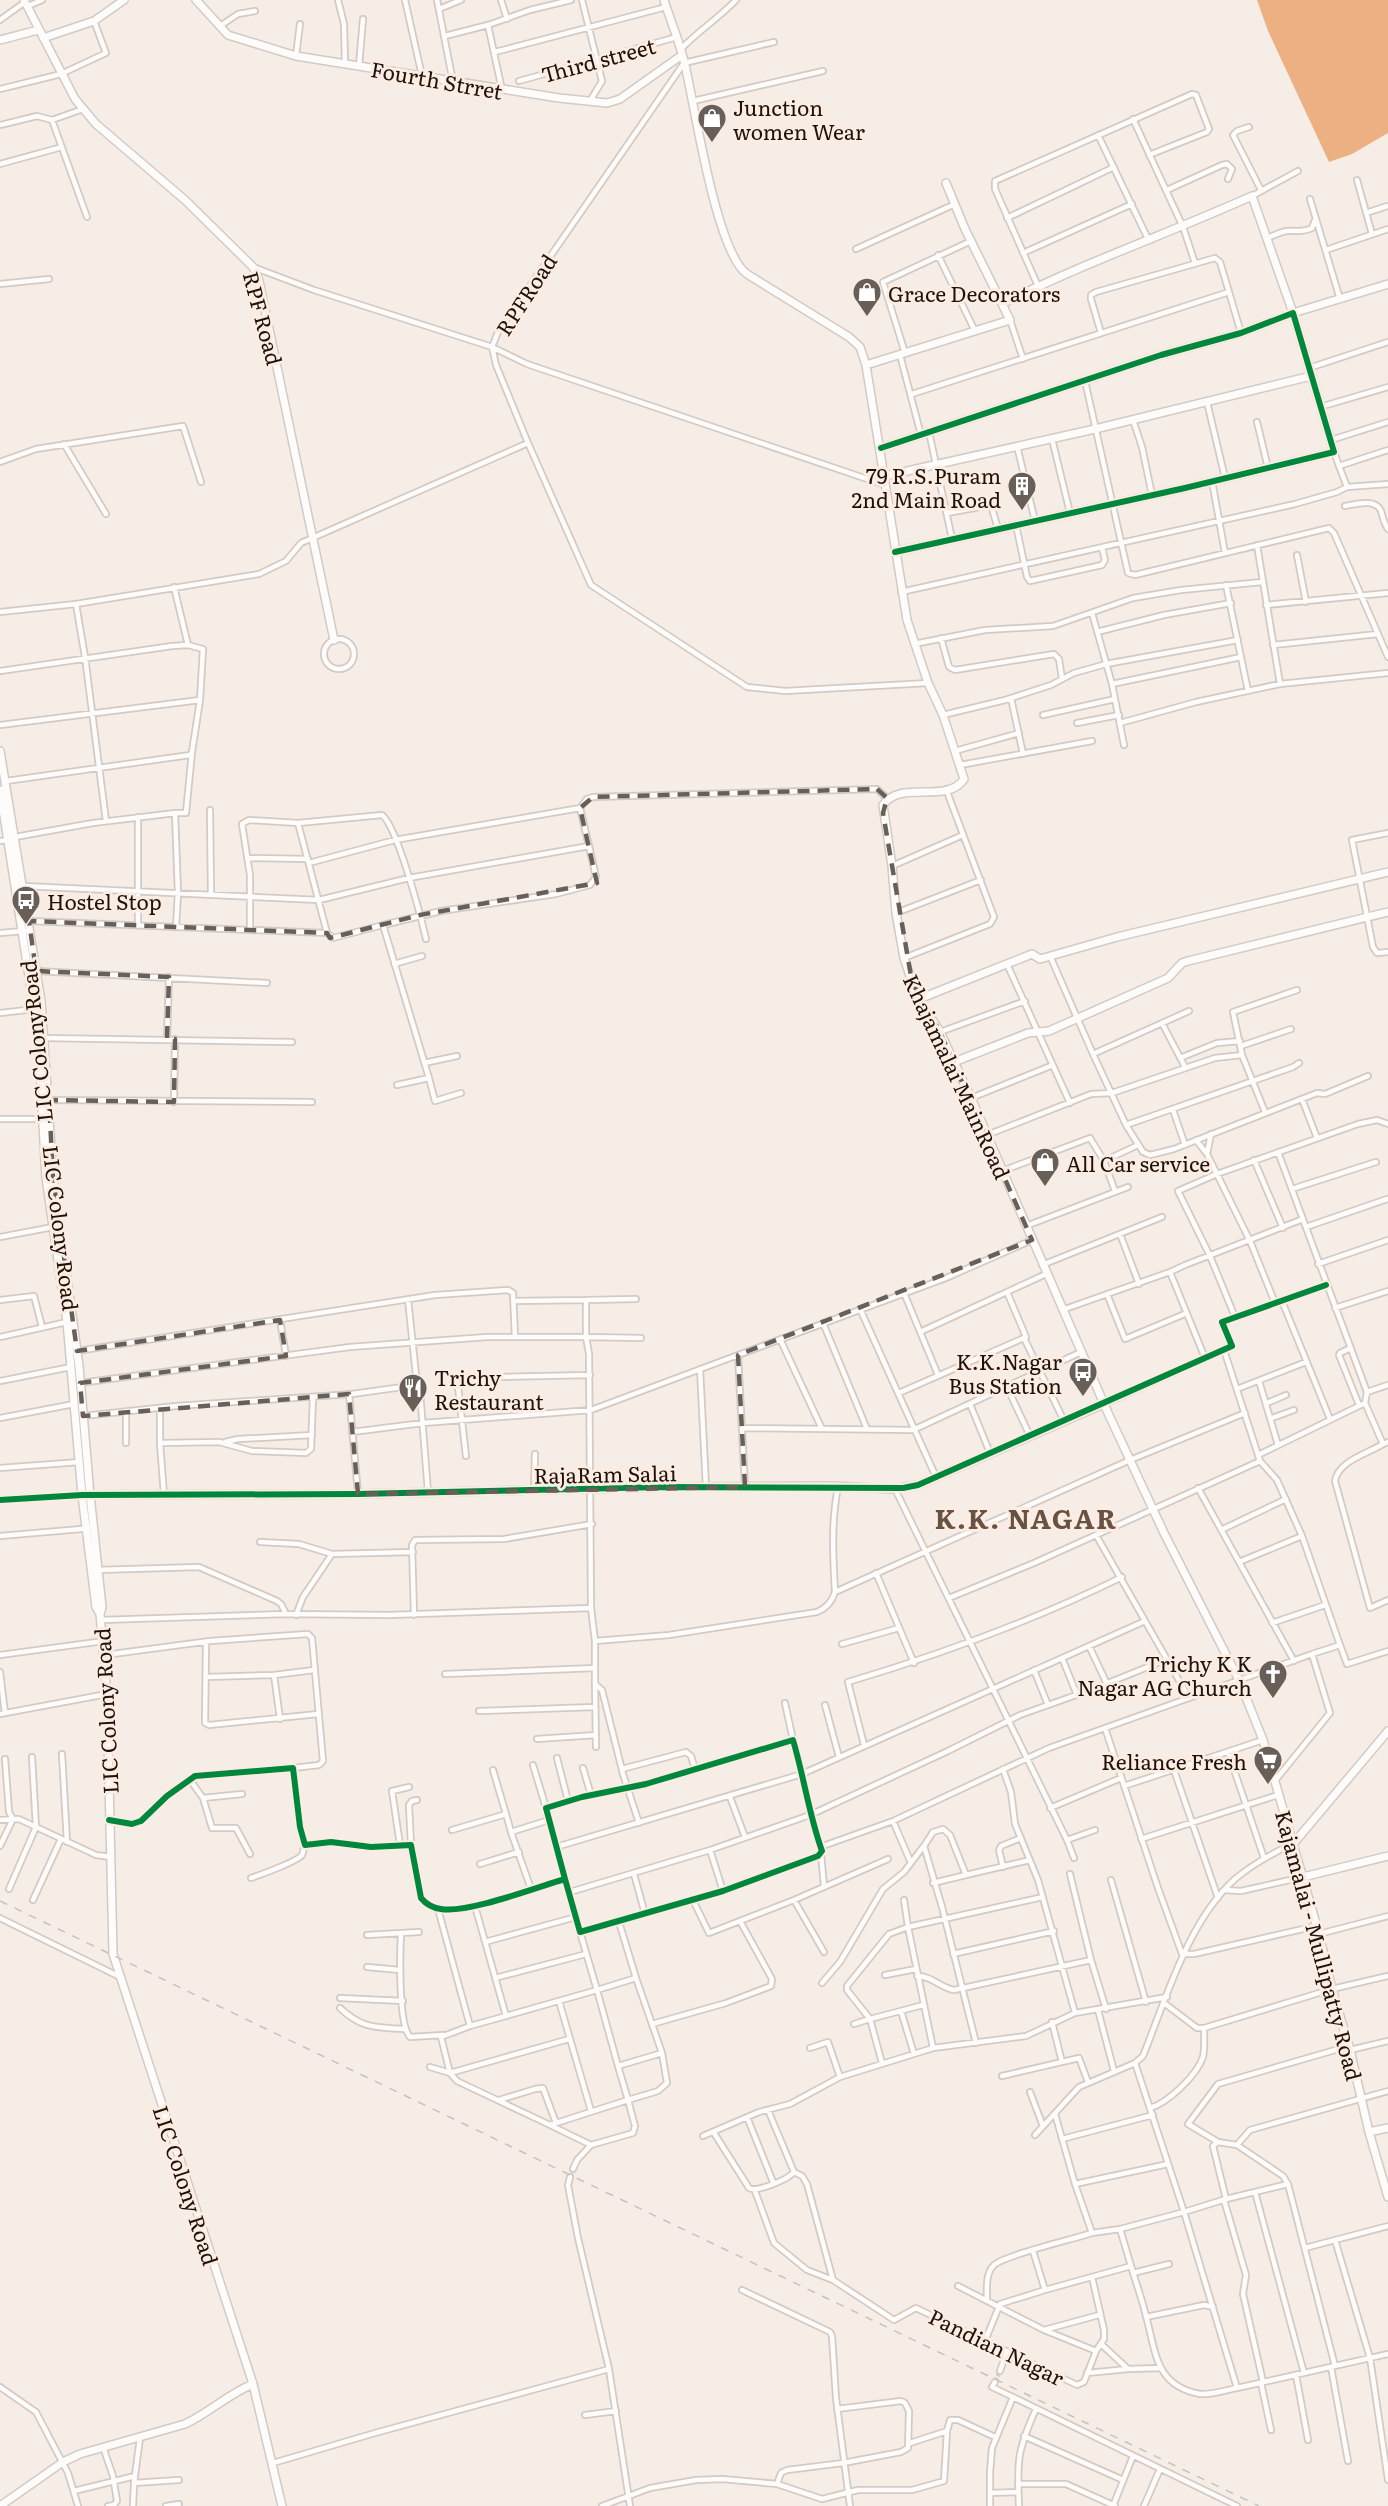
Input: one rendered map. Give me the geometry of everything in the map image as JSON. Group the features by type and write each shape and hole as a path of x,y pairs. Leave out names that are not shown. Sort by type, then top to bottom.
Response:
{"street":[{"path":"0,20 26,3 42,0"},
{"path":"43,38 94,21 124,0"},
{"name":"Fourth Strret","path":"196,0 224,32 235,38 296,56 590,102 607,103 620,99 682,56"},
{"path":"338,0 344,24 345,64"},
{"path":"405,0 423,76"},
{"path":"437,0 446,36 453,82"},
{"path":"439,9 460,0"},
{"path":"501,0 507,19"},
{"path":"446,36 571,0"},
{"path":"582,0 598,59 601,86 590,102"},
{"name":"RPFRoad","path":"736,0 682,56 498,332 492,347 527,364 886,485"},
{"name":"RPF Road","path":"26,3 75,99 96,124 194,209 253,267 259,281 334,640"},
{"path":"247,858 309,861 395,840 580,808 593,797 877,789 887,798 900,794 946,789 960,785 964,779 943,715 914,644 901,592 881,448 866,364 860,347 849,337 767,287 736,264 707,175 682,56 665,4 495,52"},
{"path":"220,26 238,14 255,11"},
{"path":"359,66 363,20"},
{"path":"0,88 62,74 106,53 94,21"},
{"path":"296,56 300,24"},
{"path":"488,25 502,90"},
{"path":"0,40 38,30"},
{"name":"Third street","path":"519,81 677,37"},
{"path":"682,56 774,42"},
{"path":"693,101 823,71"},
{"path":"1038,286 995,189 995,181 1192,94 1198,98 1209,129 1208,132 1149,155"},
{"path":"0,125 37,116 52,120 83,108"},
{"path":"1133,119 1167,190 1196,263"},
{"path":"52,120 87,217"},
{"path":"1249,127 1237,130 1233,135 1261,190"},
{"path":"1098,135 1149,241"},
{"path":"0,164 62,147"},
{"path":"1167,190 1227,164 1232,170 1228,179"},
{"path":"1007,218 1114,168"},
{"path":"1002,304 1038,286 1183,227 1252,196 1298,171"},
{"path":"1357,180 1372,234"},
{"path":"946,183 971,241 1010,320 1023,358"},
{"path":"1252,196 1293,313 1330,440 1347,487"},
{"path":"1310,199 1340,299"},
{"path":"856,249 955,204"},
{"path":"1023,253 1132,204"},
{"path":"1366,213 1386,206"},
{"path":"1267,238 1288,230 1295,233 1305,232 1312,228 1315,220"},
{"path":"1326,250 1388,229"},
{"path":"921,435 903,354 883,282 971,241"},
{"path":"938,255 975,332"},
{"path":"1101,333 1091,298 1093,294 1211,258 1218,259 1241,333"},
{"path":"253,267 314,290 492,347 496,365 528,443 591,585 747,687 785,691 928,683"},
{"path":"0,284 49,279"},
{"path":"881,448 1161,355 1241,333 1293,313 1388,284"},
{"path":"912,393 1229,292"},
{"path":"866,364 1010,320"},
{"path":"885,477 1207,402 1310,372 1388,342"},
{"path":"1085,381 1128,573 1135,575 1329,528 1334,533 1388,657"},
{"path":"1320,407 1388,387"},
{"path":"1207,402 1224,478"},
{"path":"1133,420 1142,447 1152,495"},
{"path":"1257,422 1268,468"},
{"path":"1330,440 1388,422"},
{"path":"0,462 36,449 183,426 201,482"},
{"path":"929,432 952,539"},
{"path":"1052,439 1070,513"},
{"path":"0,612 76,604 259,574 286,561 297,546 314,537 528,443"},
{"path":"64,444 106,514"},
{"path":"1017,446 1035,521"},
{"path":"1339,466 1388,450"},
{"path":"895,552 1334,452"},
{"path":"1212,481 1225,553"},
{"path":"901,592 1318,498 1347,487 1388,484"},
{"path":"1345,506 1370,503 1376,505 1388,529"},
{"path":"947,513 991,505 998,529"},
{"path":"1016,525 1028,580 1033,581 1102,565 1105,560 1102,548"},
{"path":"1257,545 1280,684"},
{"path":"1297,555 1306,602"},
{"path":"914,644 985,630 1053,626 1133,598 1262,582"},
{"path":"1226,585 1248,691"},
{"path":"174,587 188,645"},
{"path":"1266,605 1388,593"},
{"path":"1097,632 1164,615 1231,603"},
{"path":"76,604 106,821"},
{"path":"1092,613 1112,684 1124,744"},
{"path":"1273,645 1378,634"},
{"path":"941,638 947,663 952,669 1054,654 1059,659 1062,679"},
{"path":"343,639 351,644 355,653 354,659 340,669 329,667 323,655 325,645 334,640 343,639"},
{"path":"943,715 1011,698 1051,685 1074,673 1106,664 1238,640"},
{"path":"0,671 85,657 188,645 203,649 200,700 186,813 106,821 0,841"},
{"path":"1112,684 1241,657"},
{"path":"1120,723 1196,702 1280,684 1388,672"},
{"path":"1011,698 1023,754"},
{"path":"1043,715 1115,699"},
{"path":"0,725 200,700"},
{"path":"1077,723 1119,715"},
{"path":"955,751 1018,733"},
{"path":"960,765 1092,741"},
{"name":"LIC ColonyRoad","path":"0,751 6,781 1,804 24,886 29,921 27,931"},
{"path":"6,781 186,756 192,752"},
{"path":"904,958 993,921 993,914 981,880 946,789"},
{"name":"LIC ColonyRoad","path":"3,790 27,931 35,1009 42,1035 50,1178 67,1322 74,1359 80,1462 86,1495"},
{"name":"Khajamalai MainRoad","path":"887,798 883,805 883,813 904,958 919,999 940,1032 971,1098 1104,1404"},
{"path":"298,823 327,933 333,938 420,915 556,894 590,885 596,877 580,808"},
{"path":"210,810 211,894"},
{"path":"175,813 178,893 176,927"},
{"path":"250,930 250,896 242,826 244,822 298,823 382,814 386,818 409,879 426,939"},
{"path":"138,817 138,926"},
{"path":"1388,834 1352,840 1365,917 1373,947 1377,953 1388,952"},
{"path":"892,866 963,835"},
{"path":"24,886 319,900 409,879 589,846"},
{"path":"919,999 1032,954 1038,960 1117,937 1388,872"},
{"path":"896,913 981,880"},
{"path":"954,1062 1028,1033 1049,1030 1077,1018 1168,978 1188,960 1388,912"},
{"path":"29,921 327,933"},
{"path":"383,925 435,1101 461,1093"},
{"path":"0,933 27,931"},
{"name":"LIC Colony Road","path":"27,931 36,971 49,1100 46,1119"},
{"path":"394,964 422,956"},
{"path":"1050,956 1126,1125 1143,1152 1150,1155 1185,1145 1265,1112 1317,1093 1325,1094 1368,1076"},
{"path":"1007,964 1070,1103"},
{"path":"36,971 267,983"},
{"path":"167,1039 169,977"},
{"path":"1265,1112 1242,1055 1233,1012 1297,990"},
{"path":"940,1032 1024,1001"},
{"path":"0,1013 35,1009"},
{"path":"1093,1054 1189,1011"},
{"path":"1162,1023 1185,1067"},
{"path":"1180,1058 1217,1043 1240,1044 1291,1029"},
{"path":"42,1035 292,1042"},
{"path":"174,1102 175,1039"},
{"path":"987,1135 1091,1094 1112,1093 1215,1058 1242,1055"},
{"path":"424,1063 457,1056"},
{"path":"1126,1125 1299,1063"},
{"path":"971,1098 1053,1065"},
{"path":"397,1085 429,1078"},
{"path":"1302,1099 1317,1138"},
{"path":"49,1100 312,1102"},
{"path":"1173,1110 1185,1145"},
{"path":"0,1119 46,1119"},
{"path":"1235,1317 1210,1256 1178,1191 1254,1160 1358,1124 1377,1120 1388,1124"},
{"path":"1207,1154 1211,1134"},
{"path":"1002,1171 1088,1138 1092,1139 1104,1161 1115,1191"},
{"path":"1196,1140 1207,1154 1250,1241 1275,1303"},
{"path":"1104,1161 1138,1145"},
{"path":"1258,1455 1362,1404 1367,1392 1278,1152"},
{"path":"1254,1160 1283,1228"},
{"path":"1292,1189 1376,1162"},
{"path":"1026,1226 1128,1186"},
{"path":"1306,1227 1387,1199"},
{"path":"1042,1265 1162,1217"},
{"path":"1062,1310 1139,1284 1303,1219"},
{"path":"0,1237 57,1226"},
{"name":"LIC Colony Road","path":"57,1226 74,1359 80,1383 90,1528"},
{"path":"1120,1234 1139,1284"},
{"path":"352,1432 423,1423 591,1410 946,1278 1032,1240"},
{"path":"1318,1264 1388,1240"},
{"path":"1170,1272 1205,1358"},
{"path":"920,1332 1046,1274"},
{"path":"1227,1359 1232,1346 1222,1322 1326,1285"},
{"path":"0,1381 74,1359 280,1320 408,1299 508,1290 513,1293 515,1337"},
{"path":"1335,1308 1388,1291"},
{"path":"1007,1292 1026,1337 1024,1338 1042,1371 1064,1421"},
{"path":"904,1293 938,1375"},
{"path":"1109,1295 1125,1339 1186,1313"},
{"path":"0,1300 34,1296 42,1327"},
{"path":"408,1299 417,1385 420,1392 428,1493"},
{"path":"586,1299 591,1410 591,1608 595,1641 596,1747"},
{"path":"514,1301 636,1299"},
{"path":"1282,1301 1330,1419"},
{"path":"860,1309 936,1477"},
{"path":"280,1320 286,1356"},
{"path":"0,1337 67,1322"},
{"path":"823,1323 867,1430"},
{"path":"80,1383 412,1342 515,1337 640,1338"},
{"path":"898,1393 1024,1338"},
{"path":"780,1339 822,1429"},
{"path":"1104,1404 1232,1346"},
{"path":"1351,1348 1338,1355 1362,1404 1386,1443 1348,1461 1336,1475 1335,1481 1370,1608 1387,1602"},
{"path":"1224,1350 1260,1461 1278,1480 1302,1536 1347,1664 1388,1651"},
{"path":"742,1428 913,1430 1081,1352"},
{"path":"738,1355 745,1487"},
{"path":"1237,1389 1306,1362"},
{"path":"700,1370 706,1487"},
{"path":"466,1456 460,1420 457,1378 590,1375"},
{"path":"1259,1381 1272,1418 1278,1445"},
{"path":"83,1416 349,1394 417,1385"},
{"path":"1367,1392 1388,1385"},
{"path":"1007,1387 1029,1436"},
{"path":"349,1394 358,1494"},
{"path":"1267,1403 1286,1395"},
{"path":"224,1442 252,1451 306,1453 311,1449 313,1397"},
{"path":"0,1418 75,1404"},
{"path":"970,1404 990,1454"},
{"name":"RajaRam Salai","path":"86,1495 358,1494 706,1487 895,1489 918,1485 1104,1404"},
{"name":"Kajamalai - Mullipatty Road","path":"1104,1404 1152,1510 1239,1680 1263,1740 1318,1930 1332,1989 1350,2048 1369,2132 1388,2197"},
{"path":"160,1408 164,1495"},
{"path":"1272,1418 1294,1410"},
{"path":"126,1412 126,1443"},
{"path":"835,1592 1130,1460 1245,1413"},
{"path":"160,1443 224,1442 238,1439 312,1436"},
{"path":"534,1491 535,1454"},
{"path":"949,1598 1034,1563 1260,1461"},
{"path":"0,1468 80,1462"},
{"path":"595,1641 669,1635 817,1612 829,1604 835,1592 832,1530 838,1487"},
{"path":"1198,1488 1294,1661"},
{"path":"895,1489 1074,1858"},
{"path":"0,1500 86,1495"},
{"path":"1221,1530 1286,1499"},
{"path":"414,1615 413,1542 419,1539 504,1539 592,1524"},
{"path":"0,1536 90,1528 95,1570 96,1607 101,1617 286,1614 414,1615 591,1608"},
{"path":"1096,1535 1122,1577 1165,1660 1189,1698"},
{"path":"1239,1562 1302,1536"},
{"path":"260,1542 299,1544 332,1554 413,1552"},
{"path":"296,1615 303,1597 332,1554"},
{"path":"95,1570 200,1567 277,1601 286,1614"},
{"path":"876,1574 914,1663"},
{"path":"864,1745 848,1682 914,1663 971,1643 1068,1604 1122,1577"},
{"path":"1272,1623 1325,1605"},
{"name":"LIC Colony Road","path":"101,1617 107,1694 113,1954 253,2384 282,2506"},
{"path":"556,1847 802,1774 1145,1621"},
{"path":"842,1644 899,1628"},
{"path":"105,1655 206,1642 308,1634 312,1638 323,1761 319,1765 207,1773 195,1776 167,1796 141,1821 132,1824 109,1820"},
{"path":"0,1655 104,1641"},
{"path":"206,1642 205,1723 231,1724 318,1714"},
{"path":"820,1847 893,1821 1027,1758 1340,1645"},
{"path":"1089,1646 1107,1684"},
{"path":"1274,1782 1330,1713 1312,1654"},
{"path":"1062,1658 1077,1695"},
{"path":"570,1892 711,1850 810,1815 1008,1721 1165,1660"},
{"path":"445,1674 595,1668"},
{"path":"206,1677 314,1670"},
{"path":"1034,1670 1047,1705"},
{"path":"0,1672 3,1714 107,1694"},
{"path":"274,1674 280,1719"},
{"path":"596,1684 602,1690 622,1769 639,1823"},
{"path":"785,1703 810,1815 820,1847 824,1886"},
{"path":"825,1705 839,1757"},
{"path":"479,1710 595,1707"},
{"path":"1105,1728 1182,1954"},
{"path":"1035,2135 1071,2095 1088,2082 1135,2063 1143,2056 1182,1954 1218,1898 1234,1880 1264,1858 1294,1843 1388,1731"},
{"path":"537,1739 596,1736"},
{"path":"546,1808 627,1786 646,1784 793,1740"},
{"path":"1124,1786 1263,1740"},
{"path":"622,1769 686,1752 691,1756 695,1769"},
{"path":"1228,1752 1264,1858"},
{"path":"62,1754 67,1842"},
{"path":"9,1889 36,1827 32,1757"},
{"path":"557,1758 567,1801"},
{"path":"5,1760 9,1812 13,1819"},
{"path":"532,1765 635,2126 633,2133 591,2145 573,2169"},
{"path":"251,1878 270,1872 302,1855 305,1845 300,1827 293,1768"},
{"path":"583,1768 591,1795"},
{"path":"1003,1769 1011,1792 1015,1824 1054,1931 1075,2013"},
{"path":"493,1770 531,1889"},
{"path":"1174,1770 1218,1898"},
{"path":"1050,1808 1121,1778"},
{"path":"190,1780 203,1798 212,1828 236,1828 250,1854"},
{"path":"400,1845 392,1791 409,1787"},
{"path":"203,1798 242,1794"},
{"path":"1142,1839 1278,1795"},
{"path":"730,1797 746,1837"},
{"path":"417,1800 411,1801 409,1805 411,1845 421,1898 426,1904 438,1908 475,1906 566,1878"},
{"path":"452,1830 506,1814"},
{"path":"0,1846 13,1819"},
{"path":"0,1820 19,1819 96,1855 111,1857"},
{"path":"511,1832 549,1820"},
{"path":"893,1821 911,1863"},
{"path":"822,1983 840,1962 883,1889 904,1872 933,1832 943,1829 947,1831 966,1875"},
{"path":"1067,1840 1095,1830"},
{"path":"1003,1867 999,1850 1001,1846 1021,1838"},
{"path":"33,1900 61,1839"},
{"path":"305,1845 331,1842 371,1847 411,1845"},
{"path":"924,1846 976,2043"},
{"path":"711,1850 723,1891"},
{"path":"480,1864 519,1852"},
{"path":"580,1932 723,1891 821,1854"},
{"path":"1225,1890 1241,1891 1388,1856"},
{"path":"693,1900 709,1933 794,1900 888,1859"},
{"path":"933,1883 1030,1860"},
{"path":"634,1874 645,1914"},
{"path":"1070,1874 1091,1960 1106,2008"},
{"path":"1112,1880 1146,2002"},
{"path":"882,2063 870,2019 847,1990 847,1986 889,1934 908,1927 1043,1897"},
{"path":"794,1900 824,1952"},
{"path":"904,1900 917,1976 933,2048"},
{"path":"475,1906 506,2016"},
{"path":"438,1908 470,2026"},
{"path":"1182,1954 1194,1954 1388,1916"},
{"path":"485,1942 576,1917"},
{"path":"0,1918 120,1977"},
{"path":"652,2024 771,1986 772,1979 740,1921"},
{"path":"553,2124 658,2091 667,2083 662,2054 619,1922"},
{"path":"953,1954 1054,1931"},
{"path":"368,1935 419,1932"},
{"path":"401,1933 400,1970 404,2029 410,2037 443,2035 636,1978"},
{"path":"495,1978 586,1954"},
{"path":"917,1976 926,1977 949,1989 962,1990 1091,1960"},
{"path":"367,1967 400,1970"},
{"path":"885,1975 916,1969"},
{"path":"1164,2003 1197,2028 1204,2028 1332,1989 1388,1976"},
{"path":"703,2136 747,2117 790,2104 840,2077 882,2063 933,2048 1026,2036 1075,2013 1167,1997"},
{"path":"340,1998 403,2001"},
{"path":"559,2001 591,2111"},
{"path":"854,2024 923,2005"},
{"path":"340,2008 353,2021 369,2027 404,2029"},
{"path":"1098,2010 1114,2071"},
{"path":"901,2011 914,2054"},
{"path":"1052,2022 1062,2062"},
{"path":"1150,2108 1170,2099 1200,2062 1204,2051 1204,2028"},
{"path":"443,2035 441,2040 450,2073 457,2081 553,2124 591,2145"},
{"path":"430,2067 450,2073 569,2039"},
{"path":"1348,2461 1333,2367 1288,2184 1283,2176 1237,2145 1218,2142 1188,2124 1218,2084 1350,2048 1388,2041"},
{"path":"810,2048 828,2042 840,2077"},
{"path":"618,2066 662,2054"},
{"path":"1002,2076 1081,2059 1088,2082"},
{"path":"1135,2063 1184,2212 1237,2388"},
{"path":"499,2100 543,2088 553,2124"},
{"path":"1237,2145 1250,2130 1388,2091"},
{"path":"1030,2092 1043,2126"},
{"path":"768,2110 794,2172 802,2176 807,2184 833,2280"},
{"path":"1055,2115 1092,2233"},
{"path":"1062,2139 1153,2115"},
{"path":"747,2117 773,2182"},
{"path":"1369,2132 1388,2128"},
{"path":"714,2133 748,2188 755,2191 764,2189 773,2182 788,2178 794,2172"},
{"path":"1218,2142 1213,2146 1246,2275 1243,2294 1271,2430"},
{"path":"1075,2184 1168,2164"},
{"path":"570,2177 568,2185 578,2238 609,2369 630,2506"},
{"path":"987,2301 988,2275 994,2265 1092,2233 1120,2229 1225,2199 1288,2184"},
{"path":"755,2191 774,2243 807,2270 833,2280"},
{"path":"1255,2192 1304,2373"},
{"path":"1305,2248 1388,2226"},
{"path":"1120,2229 1152,2345 1161,2368 1171,2382 1203,2394 1388,2354"},
{"path":"1335,2240 1370,2358 1388,2480"},
{"path":"1033,2251 1045,2290"},
{"path":"1133,2273 1169,2264"},
{"path":"985,2341 1000,2304 1131,2266"},
{"path":"1092,2277 1104,2330 1101,2344 1087,2373 1161,2368"},
{"name":"Pandian Nagar","path":"833,2280 894,2320 916,2308 1077,2385 1082,2384 1087,2373"},
{"path":"958,2286 1044,2330 1096,2351"},
{"path":"742,2290 830,2332 843,2463 850,2506"},
{"path":"1146,2317 1204,2305 1213,2307"},
{"path":"1044,2330 1099,2314"},
{"path":"1101,2344 1128,2369"},
{"path":"1000,2371 1007,2351"},
{"path":"273,2463 609,2369"},
{"path":"1296,2375 1308,2440"},
{"path":"995,2382 992,2387 1237,2506"},
{"path":"0,2506 8,2504 63,2462 103,2447 185,2424 200,2417 238,2390 253,2384"},
{"path":"0,2387 36,2412 49,2440 63,2462 78,2506"},
{"path":"990,2506 990,2472 995,2437 1013,2397"},
{"path":"777,2484 781,2473 787,2470 843,2463 901,2452 905,2451 910,2443 909,2411 905,2403 901,2401 837,2409"},
{"path":"1018,2506 1018,2457 1036,2409"},
{"path":"585,2415 616,2411"},
{"path":"602,2506 650,2488 696,2480 722,2479 777,2484 822,2499 858,2490 912,2490 944,2481 948,2423 954,2419 995,2437"},
{"path":"910,2443 947,2431"},
{"path":"1024,2436 1123,2480"},
{"path":"133,2506 140,2438"},
{"path":"103,2447 113,2480 116,2503 108,2506"},
{"path":"1018,2484 1066,2484 1114,2506 1133,2456"},
{"path":"1144,2506 1160,2469"},
{"path":"74,2491 135,2476"},
{"path":"134,2483 179,2480"},
{"path":"990,2493 1018,2492"},
{"path":"166,2506 179,2504"}],"highlighted area":[{"path":"877,789 887,798 883,813 912,982 940,1032 1032,1240 738,1355 745,1487 358,1494 349,1394 83,1416 80,1383 286,1356 280,1320 77,1351 53,1177 49,1100 174,1102 175,1039 167,1039 169,977 36,971 29,921 327,933 330,938 420,915 597,883 580,808 593,797"}],"shaded area":[{"path":"1257,0 1388,0 1388,133 1352,154 1329,162 1268,31"}],"tunnel":[{"path":"995,2382 1000,2371"}],"railway":[{"path":"0,1901 1259,2506"}],"cycle path":[{"path":"881,448 1161,355 1241,333 1293,313 1334,452 1185,488 895,552"},
{"path":"0,1500 82,1495 358,1494 662,1487 903,1488 918,1485 1232,1346 1222,1322 1326,1285"},
{"path":"109,1820 132,1824 141,1821 167,1796 195,1776 293,1768 300,1827 305,1845 331,1842 371,1847 411,1845 421,1898 435,1908 467,1908 565,1879 546,1808 582,1797 646,1784 793,1740 822,1851 818,1856 723,1891 580,1932 565,1879"}],"place":[{"name":"Junction women Wear","path":"712,144"},
{"name":"Grace Decorators","path":"867,318"},
{"name":"79 R.S.Puram 2nd Main Road","path":"1022,512"},
{"name":"Hostel Stop","path":"26,926"},
{"name":"All Car service","path":"1045,1188"},
{"name":"K.K.Nagar Bus Station","path":"1083,1398"},
{"name":"Trichy Restaurant","path":"413,1414"},
{"name":"Trichy K K Nagar AG Church","path":"1273,1700"},
{"name":"Reliance Fresh","path":"1268,1786"}],"district":[{"name":"K.K. NAGAR","path":"1026,1517"}]}
